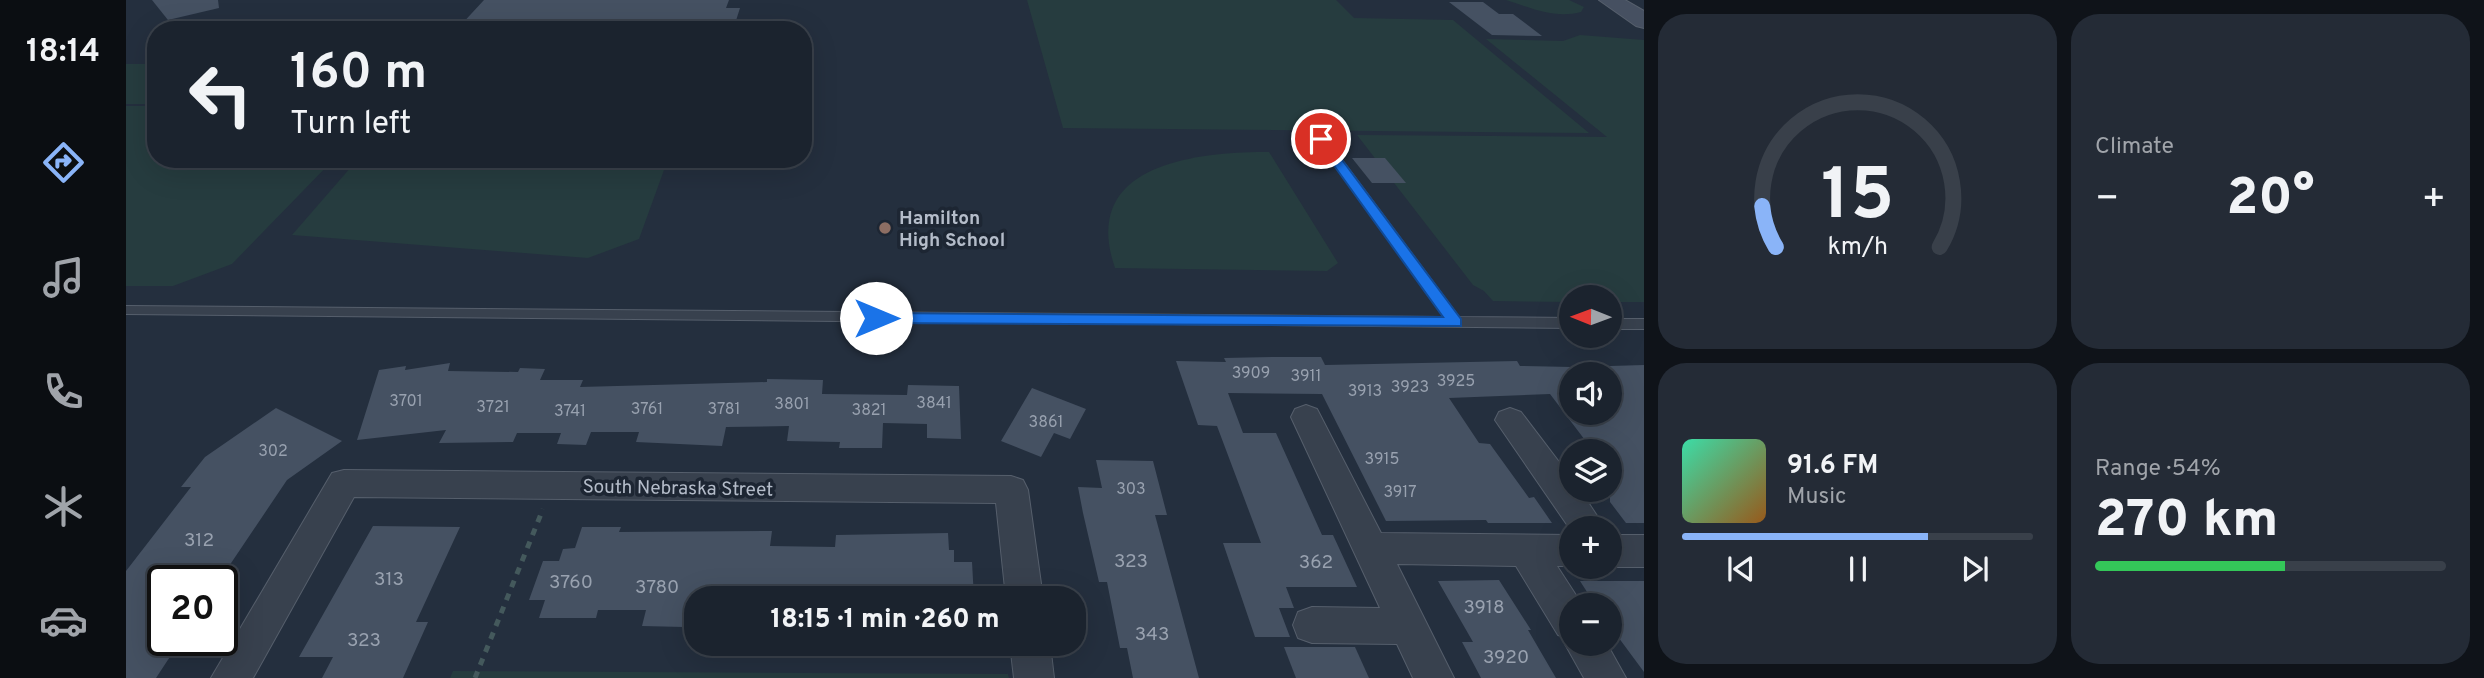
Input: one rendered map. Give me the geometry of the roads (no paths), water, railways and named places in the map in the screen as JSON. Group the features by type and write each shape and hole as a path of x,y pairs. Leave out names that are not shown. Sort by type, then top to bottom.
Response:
{"main road":[{"path":"1610,0 1644,21"},
{"path":"1637,0 1644,4"}],"street":[{"path":"1306,417 1434,678"},
{"path":"1510,420 1579,516"},
{"name":"South Nebraska Street","path":"230,678 344,484 1012,490 1023,586"},
{"path":"1371,548 1559,551"},
{"path":"1526,550 1559,602"},
{"path":"1622,551 1644,551"},
{"path":"1312,625 1409,626"},
{"path":"1031,656 1034,678"},
{"path":"1592,656 1606,678"}],"lane":[{"path":"1321,139 1455,322"},
{"path":"126,310 1559,323"},
{"path":"1622,324 1644,324"}],"place":[{"name":"Hamilton High School","path":"885,228"}]}
